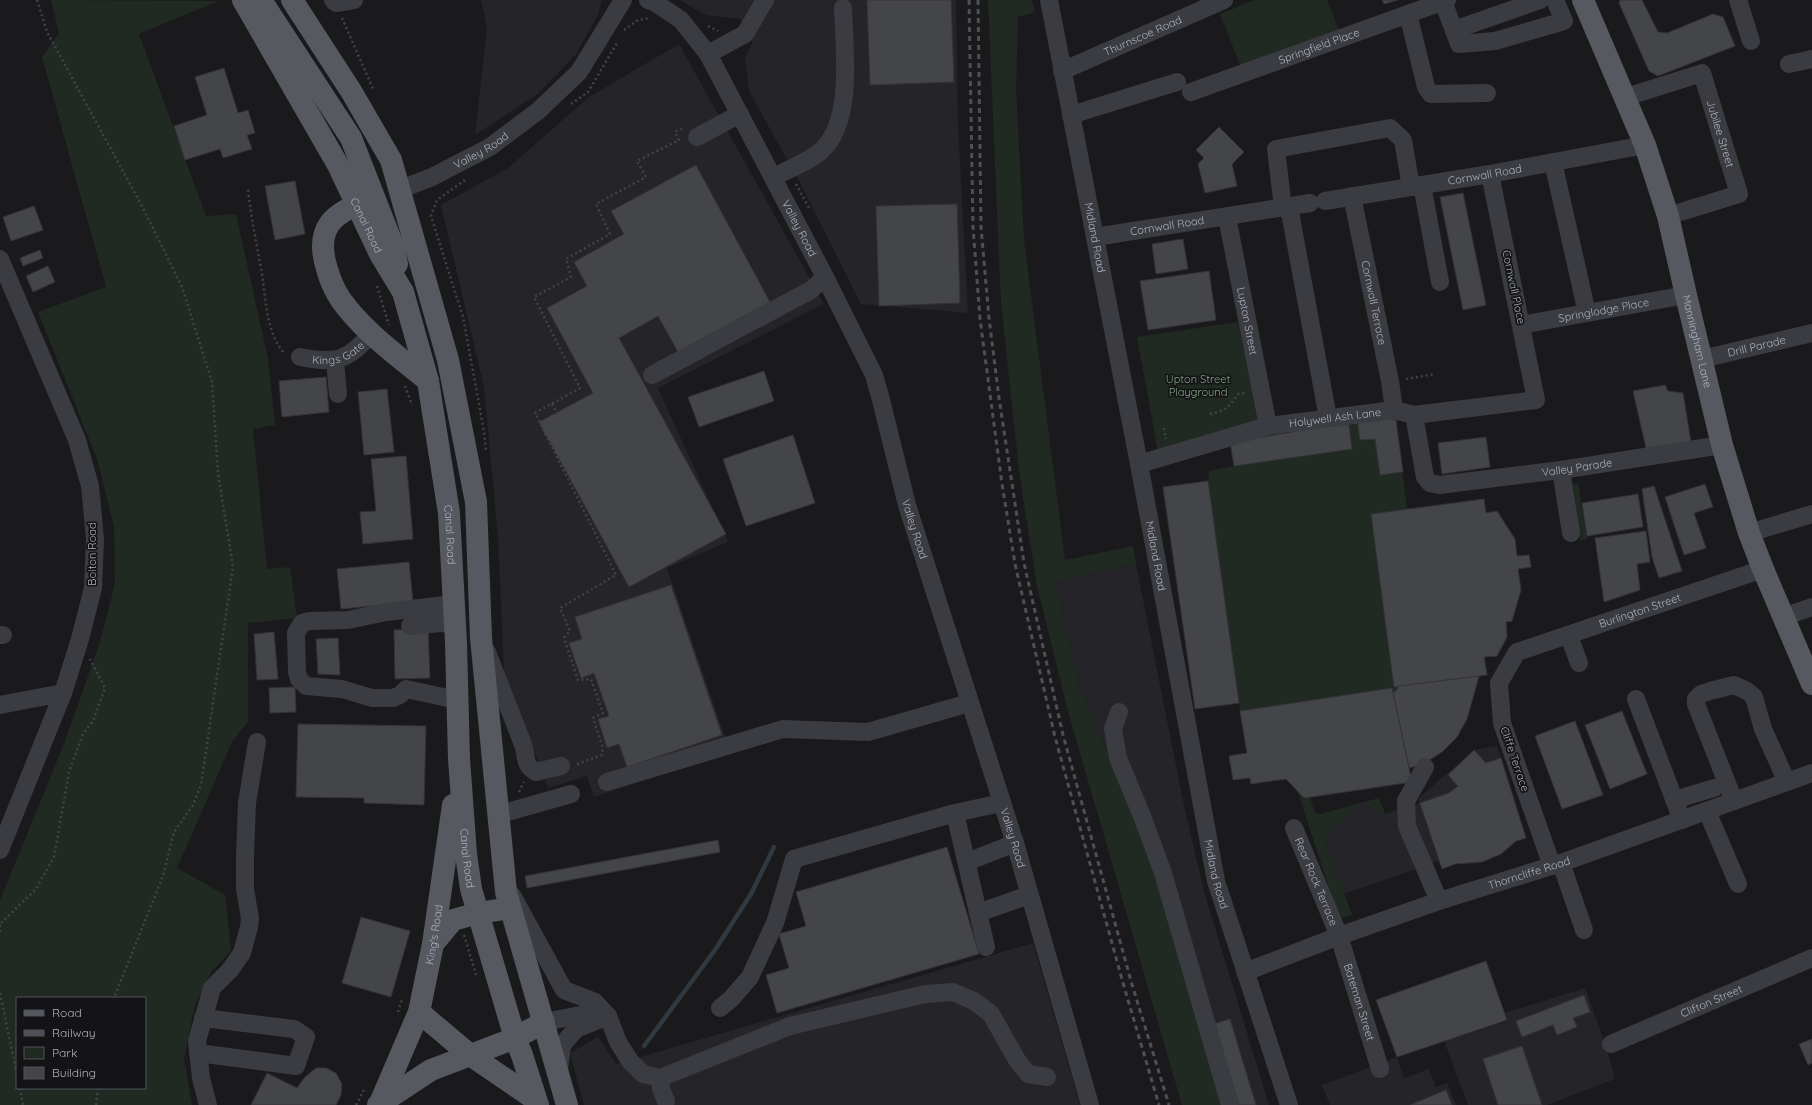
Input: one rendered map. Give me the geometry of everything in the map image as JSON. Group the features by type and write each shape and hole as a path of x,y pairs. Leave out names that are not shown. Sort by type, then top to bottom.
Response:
{"main road":[{"name":"Canal Road","path":"243,0 338,165 366,202 394,248 403,292 428,381 449,513 459,759 466,854 471,889 515,1038 537,1102"},
{"path":"261,0 350,138 366,202"},
{"path":"292,0 374,128 391,160 401,189 448,360 476,502 481,638 504,813 508,900 567,1105"},
{"name":"Manningham Lane","path":"1583,0 1626,97 1645,145 1668,216 1722,445 1749,533 1783,617 1809,672"},
{"path":"401,189 341,213 330,224 324,237 323,252 330,280 341,300 381,331 398,356 428,381"},
{"name":"King's Road","path":"379,1104 419,1012 433,944 459,759"},
{"path":"433,944 453,920 478,913 508,900"},
{"path":"419,1012 470,1055 537,1102"},
{"name":"King's Road","path":"379,1104 431,1070 515,1038 544,1022"}],"street":[{"name":"Valley Road","path":"401,189 432,177 490,146 538,111 579,72 623,0"},
{"name":"Valley Road","path":"648,0 654,2 681,20 708,54 773,177 874,375 882,400 907,505 969,703 1015,843 1090,1105"},
{"path":"708,54 745,34 765,0"},
{"name":"Midland Road","path":"1049,0 1139,464 1216,881 1289,1105"},
{"name":"Thurnscoe Road","path":"1062,71 1224,0"},
{"path":"1454,30 1540,0"},
{"path":"1445,1 1460,44 1495,41 1564,21 1555,0"},
{"path":"1738,0 1752,41"},
{"name":"Springfield Place","path":"1071,115 1184,87 1445,1"},
{"path":"773,177 789,170 821,151 828,143 839,123 844,100 843,8"},
{"path":"1408,14 1426,87 1431,94 1488,93"},
{"path":"1789,64 1812,59"},
{"name":"Jubilee Street","path":"1626,97 1702,73 1739,194 1668,216"},
{"path":"692,132 740,114"},
{"path":"1328,418 1276,149 1390,128 1403,140 1440,282"},
{"name":"Cornwall Road","path":"1095,237 1490,174 1645,145"},
{"path":"1553,162 1587,313"},
{"name":"Cornwall Place","path":"1490,174 1522,325 1536,400"},
{"name":"Cornwall Terrace","path":"1352,196 1390,381 1394,410"},
{"name":"Lupton Street","path":"1227,217 1268,426"},
{"name":"Bolton Road","path":"0,259 77,440 90,486 95,539 93,588 80,639 63,693 0,850"},
{"path":"652,375 811,290 825,278"},
{"name":"Springlodge Place","path":"1522,325 1686,295"},
{"name":"Kings Gate","path":"300,357 321,361 335,361 356,351 381,331"},
{"name":"Drill Parade","path":"1702,358 1812,333"},
{"path":"335,361 338,394"},
{"name":"Holywell Ash Lane","path":"1139,464 1268,426 1394,410 1414,415 1536,400"},
{"name":"Valley Parade","path":"1414,415 1425,477 1430,484 1439,485 1561,470 1722,445"},
{"path":"1561,470 1571,533"},
{"path":"1749,533 1812,514"},
{"name":"Burlington Street","path":"1517,652 1569,636 1763,569"},
{"path":"1783,617 1812,607"},
{"path":"454,614 386,612 348,620 310,621 302,623 296,633 296,649 299,679 306,686 342,688 372,698 393,698 400,695 406,689 457,700"},
{"path":"410,626 440,623 454,614"},
{"path":"1569,636 1579,663"},
{"path":"481,638 524,747 526,764 530,769 536,772 565,766"},
{"name":"Cliffe Terrace","path":"1517,652 1499,683 1502,723 1584,930"},
{"path":"1734,801 1696,704 1696,698 1701,694 1734,685 1748,690 1754,696 1763,729 1787,782"},
{"path":"0,705 63,693"},
{"path":"1636,699 1682,820"},
{"path":"607,782 783,729 868,732 969,703"},
{"path":"1119,712 1113,729 1118,758 1142,816 1163,873 1230,1105"},
{"path":"208,1105 201,1078 197,1041 212,988 230,970 242,953 249,927 248,903 245,889 245,856 247,816 257,742"},
{"path":"1424,767 1406,801 1407,826 1439,901"},
{"name":"Thorncliffe Road","path":"1245,972 1339,936 1439,901 1557,865 1812,773"},
{"path":"1674,800 1714,788"},
{"path":"504,813 571,794"},
{"path":"720,1008 731,999 750,977 775,923 794,858 955,813 1001,803"},
{"path":"1707,811 1738,884"},
{"path":"955,813 986,946"},
{"name":"Rear Rock Terrace","path":"1294,828 1339,936"},
{"path":"967,862 1015,843"},
{"path":"978,913 1029,895"},
{"path":"508,900 514,896 564,990 595,1002 608,1016 618,1042 630,1061 643,1074 660,1078 790,1026 925,994 953,992 974,1001 991,1014 1017,1060 1028,1074 1047,1077"},
{"name":"Bateman Street","path":"1339,936 1380,1069"},
{"name":"Clifton Street","path":"1611,1044 1812,958"},
{"path":"544,1022 586,1014 608,1016"},
{"path":"559,1078 562,1045 576,1029 608,1016"},
{"path":"198,1053 296,1066 306,1037 294,1029 203,1018"},
{"path":"660,1078 661,1089 666,1101"}],"path":[{"path":"37,0 47,32 143,208 182,287 212,382 218,474 233,567 202,785 193,805 174,832 162,876 114,997"},
{"path":"343,1 375,94"},
{"path":"622,36 625,29 638,20 653,18"},
{"path":"569,105 588,92 618,42"},
{"path":"565,766 602,755 603,748 593,718 603,713 592,679 578,680 564,638 570,631 560,608 616,575 535,413 580,388 534,297 571,277 566,259 610,234 596,204 646,178 637,161 679,140 675,132 692,132"},
{"path":"468,178 437,200 431,216 462,318 484,431 486,454"},
{"path":"375,279 381,331"},
{"path":"398,356 409,393"},
{"path":"1390,381 1435,374"},
{"path":"1210,414 1228,409 1238,394 1262,391"},
{"path":"544,433 562,423 552,404"},
{"path":"0,932 0,923 36,889 54,857 68,772 83,734 93,721 105,688 80,639"},
{"path":"504,813 510,807 528,776"},
{"path":"0,993 16,1070"},
{"path":"20,1089 23,1105"},
{"path":"96,1105 98,1089"}],"shaded area":[{"path":"481,0 602,0 598,15 576,54 539,93 475,135 487,27"},
{"path":"680,0 956,0 958,126 968,313 861,304 799,181 749,91 745,58 753,42 740,19 706,15"},
{"path":"679,44 824,304 658,388 728,542 667,568 730,752 594,797 587,776 548,788 504,671 498,537 484,387 441,205 508,168 589,97"},
{"path":"1136,564 1184,806 1205,895 1269,1105 1223,1105 1137,822 1080,688 1056,582"},
{"path":"1497,746 1526,838 1516,841 1501,854 1482,862 1455,864 1442,869 1439,861 1344,894 1323,835 1360,804 1385,814 1419,803 1418,799 1474,750"},
{"path":"1033,943 1080,1105 584,1105 570,1053 598,1037 616,1064"},
{"path":"1585,988 1606,1046 1615,1079 1547,1105 1468,1105 1444,1041 1508,1021 1505,1013"},
{"path":"1397,1057 1404,1078 1429,1069 1436,1087 1447,1083 1456,1105 1330,1105 1322,1085"}],"green space":[{"path":"51,0 218,1 139,34 206,216 236,214 268,359 275,425 253,429 267,569 290,567 297,618 248,623 248,722 233,740 177,868 225,895 231,951 211,972 195,1005 184,1058 192,1105 0,1105 0,900 64,744 99,645 115,584 114,527 97,459 38,312 106,287 42,57 59,34"},
{"path":"988,0 1032,0 1035,12 1018,17 1016,89 1024,240 1065,560 1133,546 1136,564 1056,582 1080,688 1137,822 1169,913 1223,1105 1182,1105 1067,708 1037,586 1020,478 1001,304"},
{"path":"1255,0 1327,0 1340,33 1242,70 1220,14"},
{"name":"Upton Street Playground","path":"1238,322 1259,424 1158,452 1137,337"},
{"path":"1380,417 1396,420 1407,509 1484,499 1486,513 1497,511 1515,539 1517,556 1529,555 1531,567 1518,569 1521,590 1512,621 1506,622 1507,637 1497,656 1485,657 1487,675 1479,676 1465,721 1459,733 1450,744 1440,753 1409,768 1412,782 1310,798 1315,813 1320,814 1379,798 1385,814 1360,804 1323,835 1352,915 1339,919 1298,792 1286,779 1251,784 1250,778 1233,780 1229,756 1247,753 1239,703 1195,709 1163,487 1208,481 1209,471 1234,466 1230,442 1293,432 1292,428"},
{"path":"1578,483 1587,539 1580,540 1573,484"}],"building":[{"path":"867,0 951,0 954,82 870,85"},
{"path":"1382,0 1398,0 1384,4"},
{"path":"1620,0 1642,0 1658,32 1667,33 1713,14 1723,17 1735,46 1658,76 1649,71 1619,3"},
{"path":"224,68 238,113 248,110 255,133 247,135 252,149 223,158 220,149 185,160 174,126 207,115 195,77"},
{"path":"1219,127 1244,152 1232,164 1237,186 1205,193 1198,164 1204,158 1196,150"},
{"path":"696,165 770,302 678,352 658,316 619,338 726,534 629,587 539,422 593,393 547,308 587,286 574,262 624,234 611,211"},
{"path":"295,181 305,234 275,240 265,186"},
{"path":"1463,193 1486,305 1463,310 1440,197"},
{"path":"957,204 960,303 879,306 876,206"},
{"path":"34,206 43,230 11,241 3,217"},
{"path":"1183,239 1188,269 1156,274 1152,244"},
{"path":"40,250 43,258 23,266 20,258"},
{"path":"48,266 55,282 33,292 26,276"},
{"path":"1209,271 1216,320 1148,330 1140,281"},
{"path":"764,371 774,401 699,427 688,397"},
{"path":"326,377 329,412 282,417 279,381"},
{"path":"1665,385 1668,391 1683,393 1691,442 1646,448 1633,391"},
{"path":"387,389 394,452 364,455 358,392"},
{"path":"1380,417 1396,420 1403,472 1380,475 1375,439 1360,440 1357,420"},
{"path":"1349,425 1352,449 1234,466 1230,442 1293,432 1292,428"},
{"path":"793,435 815,503 746,526 723,459"},
{"path":"1486,437 1490,467 1442,474 1438,443"},
{"path":"406,456 413,539 363,544 360,512 376,511 371,459"},
{"path":"1208,481 1239,703 1195,709 1163,487"},
{"path":"1705,484 1713,507 1694,513 1706,548 1684,555 1665,497"},
{"path":"1654,486 1682,571 1659,578 1652,557 1642,489"},
{"path":"1638,494 1643,527 1587,536 1582,503"},
{"path":"1484,499 1486,513 1497,511 1515,539 1517,556 1529,555 1531,567 1518,569 1521,590 1512,621 1506,622 1507,637 1497,656 1484,657 1487,675 1394,687 1371,514"},
{"path":"1646,531 1650,562 1637,564 1640,590 1604,602 1595,538"},
{"path":"409,562 413,602 341,609 337,569"},
{"path":"671,585 722,735 627,767 619,744 607,748 598,719 609,716 594,673 581,678 569,643 582,639 575,617"},
{"path":"428,629 430,678 395,679 394,630"},
{"path":"274,632 278,679 257,680 254,634"},
{"path":"338,638 340,675 318,674 316,639"},
{"path":"1479,676 1467,719 1457,737 1442,752 1423,764 1409,768 1393,693 1397,690 1398,686"},
{"path":"295,687 296,712 270,713 269,688"},
{"path":"1392,688 1412,782 1304,798 1286,779 1251,784 1250,778 1233,780 1229,756 1247,753 1240,711"},
{"path":"1622,711 1647,774 1610,789 1585,725"},
{"path":"1575,721 1603,795 1562,809 1535,736"},
{"path":"298,724 426,726 424,805 364,803 364,798 296,797"},
{"path":"1474,750 1486,763 1501,758 1526,838 1516,841 1501,854 1482,862 1455,864 1442,869 1420,803 1449,793 1458,786 1448,775"},
{"path":"718,840 720,852 527,888 525,876"},
{"path":"947,847 979,954 777,1013 766,975 789,968 779,934 806,926 796,892"},
{"path":"361,917 410,931 391,997 342,983"},
{"path":"1486,961 1507,1020 1397,1057 1376,1000"},
{"path":"1584,995 1590,1012 1573,1018 1577,1027 1557,1035 1553,1025 1522,1037 1516,1021"},
{"path":"1230,1019 1256,1105 1239,1105 1214,1024"},
{"path":"1812,1039 1812,1063 1808,1065 1799,1044"},
{"path":"1522,1046 1542,1105 1498,1105 1483,1059"},
{"path":"316,1068 326,1068 336,1073 342,1084 341,1095 336,1105 251,1105 267,1073 297,1088 305,1077"},
{"path":"1446,1090 1452,1105 1410,1105"}],"waterway":[{"path":"644,1046 715,950 751,894 774,847"}],"railway":[{"path":"969,0 973,227 980,319 1002,484 1015,564 1055,737 1123,983 1159,1105"},
{"path":"978,0 981,227 989,318 999,398 1024,563 1063,735 1131,981 1169,1105"}]}
